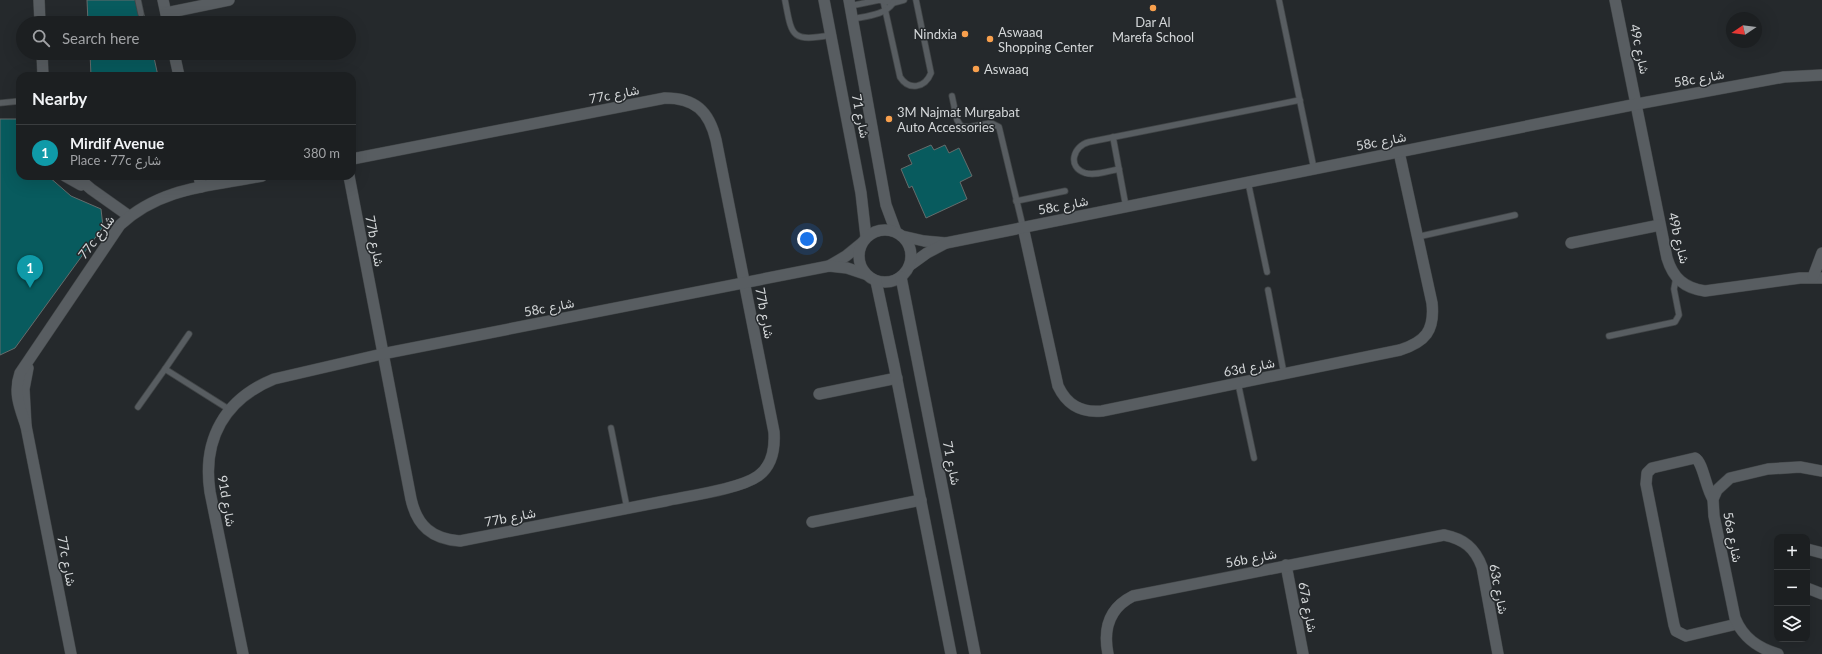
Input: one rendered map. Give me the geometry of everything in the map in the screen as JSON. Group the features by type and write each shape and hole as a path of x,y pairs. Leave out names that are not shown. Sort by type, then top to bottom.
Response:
{"street":[{"path":"39,0 40,16"},
{"path":"163,0 167,16"},
{"path":"174,16 229,0"},
{"name":"شارع 71","path":"824,0 862,193 864,240"},
{"name":"49c شارع","path":"1615,0 1636,104"},
{"name":"شارع 71","path":"850,3 886,205 899,234"},
{"path":"42,60 43,72"},
{"path":"176,60 178,72"},
{"name":"58c شارع","path":"909,266 927,253 946,243 1636,104 1784,77 1822,75"},
{"name":"77c شارع","path":"356,158 665,98 678,98 689,101 700,108 708,117 713,128 745,283"},
{"name":"49b شارع","path":"1636,104 1668,264 1676,278 1684,285 1694,290 1705,291 1818,278"},
{"name":"63d شارع","path":"1023,227 1058,386 1065,398 1075,407 1084,411 1102,411 1238,384 1400,350 1417,344 1424,338 1429,330 1433,312 1399,152"},
{"path":"73,180 90,189 129,216"},
{"path":"80,180 90,189"},
{"path":"200,180 201,187"},
{"name":"77c شارع","path":"71,654 26,426 24,389 27,371 34,351 112,234 129,216 141,207 161,197 201,187 240,180"},
{"name":"77b شارع","path":"349,180 414,511 419,521 427,530 448,540 460,541 739,485 760,475 767,466 775,444 774,432 745,283"},
{"path":"1571,244 1660,225"},
{"path":"884,229 899,234 909,247 911,260 909,266 901,277 889,282 876,281 865,274 861,268 858,255 864,240 871,233 884,229"},
{"name":"58c شارع","path":"899,234 924,241 946,243"},
{"name":"58c شارع","path":"829,266 846,256 864,240"},
{"path":"1818,278 1822,253"},
{"name":"58c شارع","path":"274,379 382,354 829,266 847,268 865,274"},
{"name":"شارع 71","path":"901,277 976,654"},
{"path":"876,281 897,378 951,654"},
{"path":"819,394 897,378"},
{"name":"91d شارع","path":"243,654 208,477 208,461 211,445 217,430 230,410 246,393 274,379"},
{"path":"1714,499 1708,491 1700,461 1697,458 1656,466 1649,470 1646,476 1649,499 1676,631 1686,636 1738,624"},
{"name":"56a شارع","path":"1778,654 1768,651 1753,643 1747,638 1738,624 1733,611 1714,516 1714,499 1717,490 1730,478 1768,469 1789,466 1822,472"},
{"path":"812,522 921,500"},
{"name":"63c شارع","path":"1434,537 1444,535 1459,539 1472,548 1478,557 1482,567 1498,654"},
{"name":"56b شارع","path":"1107,650 1107,625 1110,616 1124,601 1133,596 1434,537"},
{"path":"1810,550 1822,553"},
{"name":"67a شارع","path":"1286,565 1304,654"},
{"path":"1810,589 1822,594"}],"lane":[{"path":"138,0 141,14"},
{"path":"785,0 790,24 794,34 809,39 831,35"},
{"path":"850,3 883,0 893,3"},
{"path":"883,0 900,77 902,81 911,86 922,85 929,78 931,68 916,0"},
{"path":"853,18 886,10 893,3 904,0"},
{"path":"1279,0 1314,168"},
{"path":"952,96 957,120 961,126 968,127 991,122 999,127 1023,227"},
{"path":"1119,169 1091,174 1080,171 1074,162 1076,151 1083,143 1300,100"},
{"path":"0,103 16,101"},
{"path":"1114,137 1126,207"},
{"path":"1248,182 1267,272"},
{"path":"1016,201 1065,191"},
{"path":"1418,237 1516,215"},
{"path":"1609,336 1675,322 1679,315 1674,289 1676,278"},
{"path":"1268,290 1284,374"},
{"path":"138,407 189,334"},
{"path":"164,369 230,410"},
{"path":"1238,384 1254,458"},
{"path":"611,428 627,508"}],"building":[{"path":"87,0 140,0 144,16 88,16"},
{"path":"90,60 155,60 157,72 91,72"},
{"path":"0,119 16,119 16,180 53,180 71,196 101,209 103,227 15,348 0,355"},
{"path":"931,145 934,150 945,145 949,153 959,148 972,176 960,182 967,199 926,218 912,186 909,188 901,169 912,164 908,155"}],"place":[{"name":"Dar Al Marefa School","path":"1153,8"},
{"name":"Nindxia","path":"965,34"},
{"name":"Aswaaq Shopping Center","path":"990,39"},
{"name":"Aswaaq","path":"976,69"},
{"name":"3M Najmat Murgabat Auto Accessories","path":"889,119"},
{"name":"Mirdif Avenue","path":"30,288"}]}
